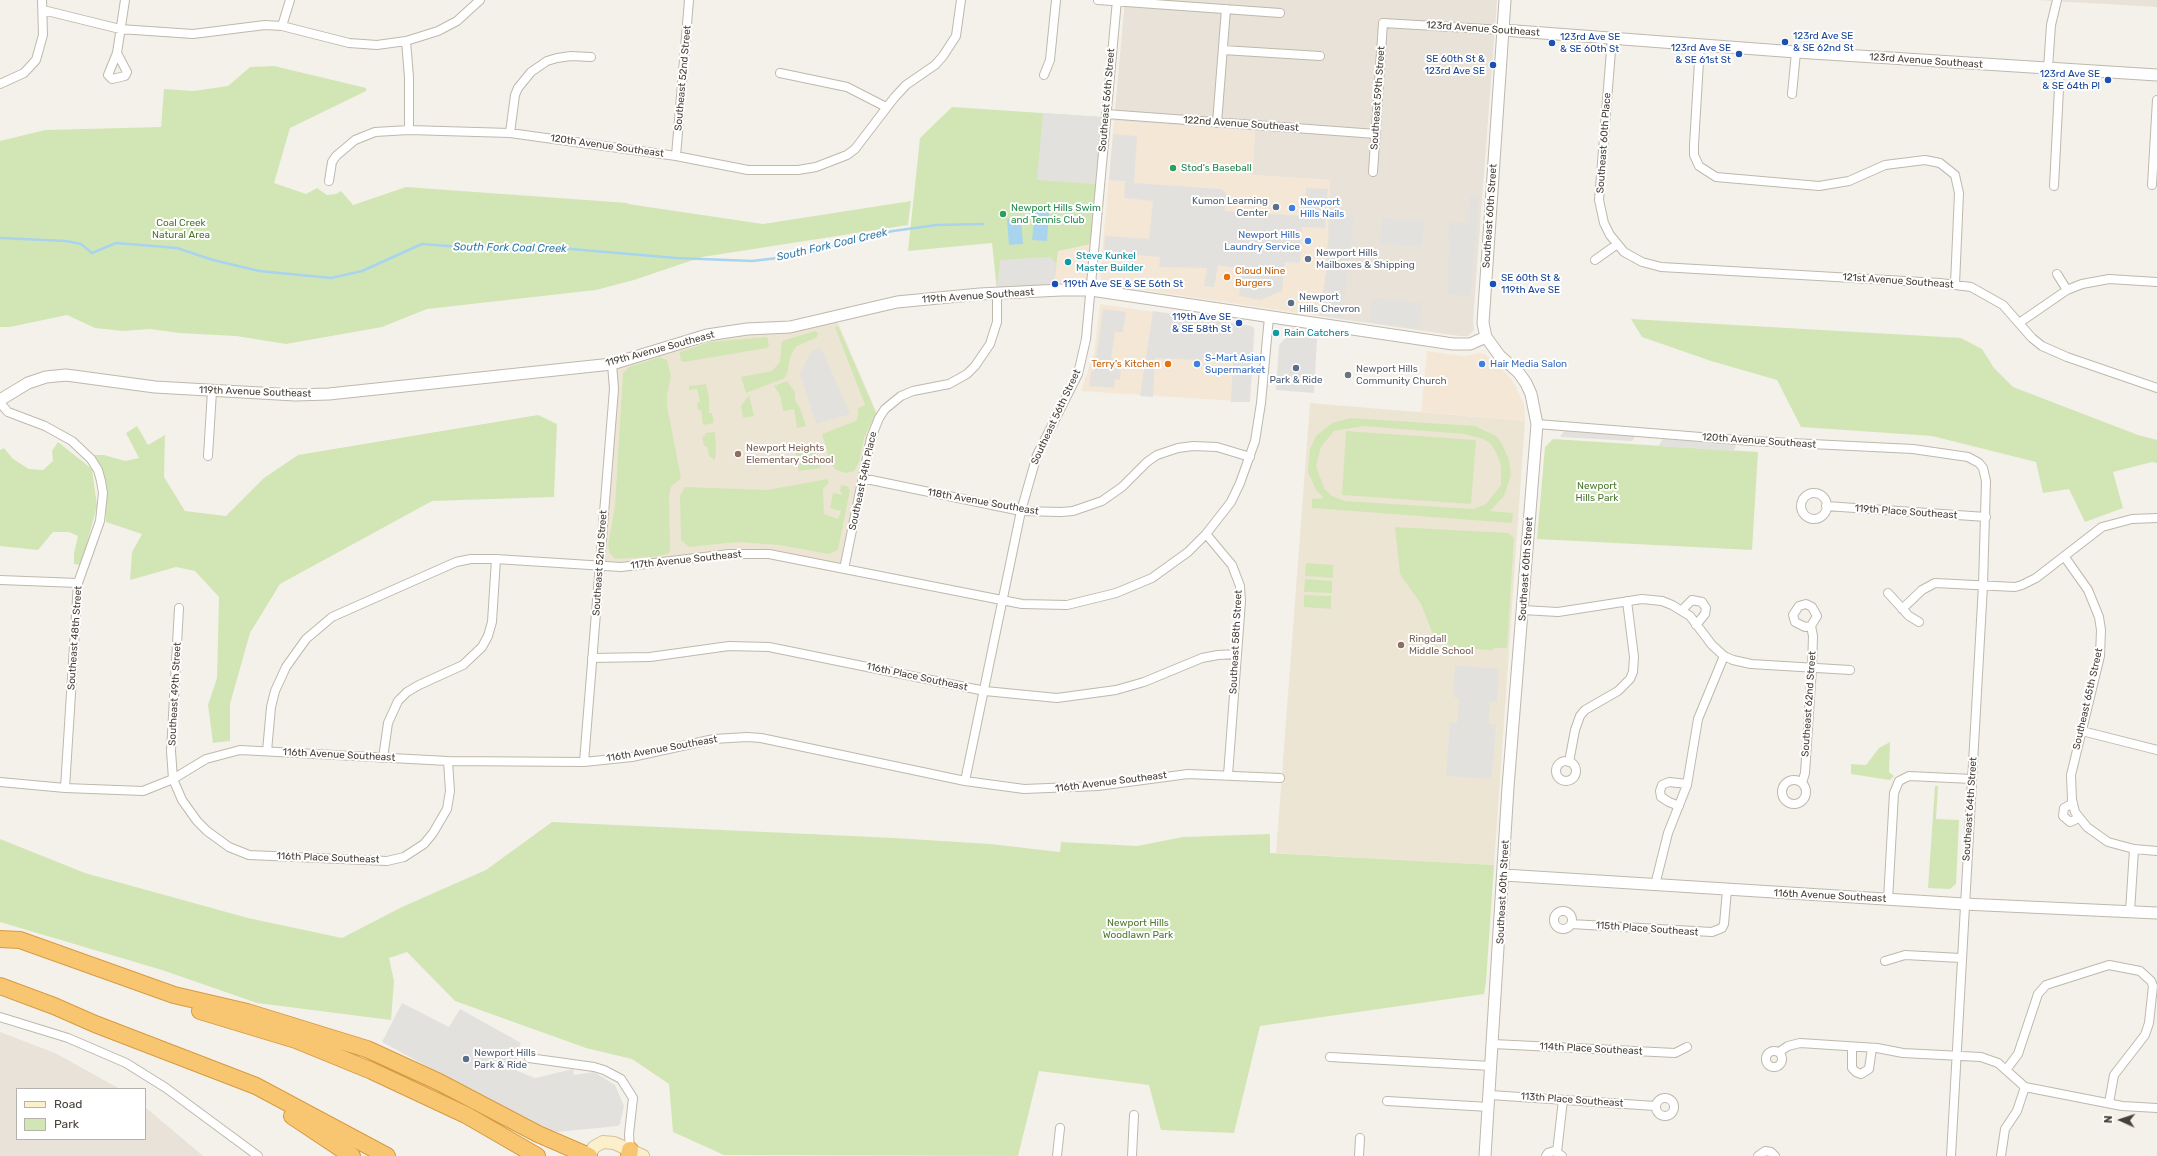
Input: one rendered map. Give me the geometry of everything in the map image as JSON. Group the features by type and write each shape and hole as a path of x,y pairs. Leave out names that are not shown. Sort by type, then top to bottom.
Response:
{"highway":[{"path":"0,939 20,940 174,995 247,1012 367,1049 440,1082 547,1139 589,1156"},
{"path":"0,942 171,1002 296,1040 358,1065 466,1115 537,1156"},
{"path":"0,986 256,1086 387,1156"},
{"path":"256,1086 262,1096 352,1156"}],"main road":[{"path":"589,1156 594,1147 603,1142 614,1143 634,1154"}],"street":[{"path":"0,84 24,73 36,60 43,35 42,0"},
{"path":"117,54 124,0"},
{"path":"282,26 290,0"},
{"path":"43,10 120,29 193,34 251,25 282,26 349,43 377,45 406,41 438,31 457,21 480,0"},
{"name":"Southeast 52nd Street","path":"676,156 689,0"},
{"name":"120th Avenue Southeast","path":"329,181 332,162 336,156 355,140 375,132 409,130 510,133 676,156 748,170 798,170 816,167 846,156 855,149 865,139 886,107 906,85 935,65 951,46 956,36 961,0"},
{"path":"1044,75 1050,60 1056,0"},
{"path":"1098,0 1280,13"},
{"name":"Southeast 60th Street","path":"1486,1156 1510,764 1537,424 1531,394 1526,383 1519,373 1499,355 1486,337 1483,314 1505,0"},
{"path":"2048,68 2051,25 2057,0"},
{"name":"Southeast 56th Street","path":"965,781 985,691 1021,511 1038,455 1078,374 1086,339 1117,1"},
{"path":"1217,122 1226,9"},
{"name":"123rd Avenue Southeast","path":"1383,23 1503,30 1796,52 2157,75"},
{"name":"Southeast 59th Street","path":"1373,172 1383,23"},
{"name":"Southeast 60th Place","path":"1612,38 1599,200 1604,223 1616,245"},
{"path":"406,41 409,76 409,130"},
{"path":"1700,45 1694,145 1694,155 1699,166 1716,177 1819,186 1849,181 1885,165 1933,161 1955,174 1959,193 1955,284"},
{"path":"1223,50 1320,56"},
{"path":"1792,94 1796,52"},
{"path":"510,133 515,95 521,84 531,72 547,61 557,58 570,56 591,57"},
{"path":"2054,186 2060,69"},
{"path":"780,73 847,87 886,107"},
{"path":"2152,185 2157,100"},
{"name":"122nd Avenue Southeast","path":"1106,114 1376,134"},
{"path":"1595,260 1616,245"},
{"name":"121st Avenue Southeast","path":"1616,245 1632,257 1660,267 1955,284 1971,287 1993,297 2003,304 2032,338 2055,353 2157,388"},
{"path":"2057,274 2067,290"},
{"path":"2019,323 2067,290 2095,280 2157,282"},
{"name":"119th Avenue Southeast","path":"0,401 28,383 46,377 66,375 155,387 316,395 612,364 693,339 727,331 790,327 897,302 997,293 1091,290 1453,344 1470,344 1486,337"},
{"name":"Southeast 54th Place","path":"844,569 871,438 879,418 885,409 901,396 913,391 949,384 958,380 971,370 983,356 990,344 997,322 997,293"},
{"path":"1206,534 1231,502 1250,457 1258,422 1269,317"},
{"name":"Southeast 52nd Street","path":"584,762 614,389 612,364"},
{"path":"208,456 212,391"},
{"name":"Southeast 48th Street","path":"0,401 8,412 45,426 72,440 98,470 102,493 100,521 78,583 66,788"},
{"name":"120th Avenue Southeast","path":"1537,424 1751,441 1913,449 1968,457 1979,463"},
{"name":"118th Avenue Southeast","path":"862,480 871,480 1021,511 1060,512 1089,506 1112,495 1157,455 1178,448 1199,446 1217,447 1250,457"},
{"name":"Southeast 64th Street","path":"1951,1156 1986,517 1986,481 1983,468 1979,463"},
{"name":"119th Place Southeast","path":"1826,506 1986,517"},
{"path":"1902,609 1922,590 1935,583 2015,587 2022,585 2036,578 2102,527 2132,519 2157,518"},
{"name":"117th Avenue Southeast","path":"267,751 271,707 278,685 294,655 322,624 332,617 436,569 471,559 496,559 600,566 639,566 721,554 750,553 791,557 1022,604 1067,605 1116,593 1152,578 1168,568 1188,552 1206,534"},
{"name":"Southeast 58th Street","path":"1206,534 1232,565 1240,586 1237,654 1228,775"},
{"name":"Southeast 65th Street","path":"2064,556 2088,590 2099,617 2101,630 2100,656 2071,775 2073,803 2077,815"},
{"path":"383,758 388,722 398,701 407,692 419,685 463,665 474,656 485,642 492,622 496,559"},
{"path":"0,580 78,583"},
{"path":"1888,593 1902,609 1919,622"},
{"path":"1523,610 1558,612 1627,601 1651,600 1672,605 1682,610 1707,640 1724,656 1741,663 1850,670"},
{"path":"1682,610 1692,600 1702,602 1706,608 1705,614 1696,625"},
{"path":"1569,762 1574,730 1580,716 1585,710 1618,691 1630,679 1633,672 1634,656 1627,601"},
{"name":"Southeast 49th Street","path":"173,779 171,751 179,608"},
{"name":"Southeast 62nd Street","path":"1802,783 1805,773 1812,668 1814,636 1812,626"},
{"name":"116th Place Southeast","path":"592,658 650,657 728,646 769,647 985,691 1057,698 1086,696 1116,690 1144,682 1202,658 1237,654"},
{"path":"1655,885 1668,833 1687,784 1698,719 1724,656"},
{"path":"2082,731 2157,750"},
{"name":"116th Avenue Southeast","path":"0,782 135,792 151,789 173,779 206,759 222,753 240,750 448,761 584,762 632,757 714,739 747,737 761,738 1005,788 1048,790 1098,786 1169,775 1228,775 1280,778"},
{"name":"116th Place Southeast","path":"173,779 182,800 197,821 207,831 240,853 249,855 396,860 413,852 424,844 441,821 449,802 448,761"},
{"path":"1888,900 1894,793 1899,781 1909,776 1972,779"},
{"path":"1679,806 1661,797 1660,791 1662,785 1669,782 1687,784"},
{"path":"2073,803 2064,808 2063,814 2065,819 2070,822 2077,815 2097,836 2108,842 2134,849 2157,850"},
{"path":"2130,912 2134,849"},
{"name":"116th Avenue Southeast","path":"1504,875 1888,900 2157,913"},
{"name":"115th Place Southeast","path":"1571,924 1705,933 1717,931 1722,928 1725,917 1727,890"},
{"path":"1885,960 1905,955 1961,958"},
{"path":"2006,1070 2018,1054 2038,994 2046,985 2109,965 2134,970 2148,977 2153,986 2148,1029 2114,1075 2109,1103"},
{"path":"0,1017 68,1038 126,1063 166,1088 247,1153 258,1156"},
{"path":"1779,1052 1788,1046 1800,1043 1852,1046 1903,1053 1991,1059 2025,1086 2109,1103 2157,1108"},
{"name":"114th Place Southeast","path":"1493,1044 1675,1053 1687,1047"},
{"path":"1852,1046 1852,1068 1861,1074 1867,1072 1870,1066 1872,1048"},
{"path":"1330,1057 1491,1066"},
{"path":"529,1058 594,1067 604,1070 621,1079 633,1098 629,1134 634,1154"},
{"path":"2001,1156 2005,1130 2017,1111 2025,1086"},
{"name":"113th Place Southeast","path":"1490,1095 1655,1106"},
{"path":"1546,1156 1551,1151 1560,1154 1563,1100"},
{"path":"1386,1101 1489,1107"},
{"path":"1132,1156 1134,1114"},
{"path":"1057,1156 1060,1128"},
{"path":"1358,1156 1360,1138"},
{"path":"1758,1156 1765,1151 1771,1152 1775,1156"}],"shaded area":[{"path":"1125,0 1497,0 1473,320 1474,330 1468,336 1460,336 1319,316 1326,270 1330,180 1252,175 1255,131 1114,121"},
{"path":"2037,0 2157,0 2157,7"},
{"path":"1043,113 1102,117 1096,184 1037,180"},
{"path":"1114,121 1255,131 1252,175 1330,180 1326,270 1319,316 1109,285 1102,282 1100,276"},
{"path":"1113,134 1137,136 1134,183 1222,189 1226,193 1225,211 1304,216 1306,188 1328,189 1325,228 1302,227 1300,263 1285,262 1282,291 1260,300 1239,296 1242,269 1218,265 1214,287 1204,286 1207,268 1159,267 1160,257 1104,252 1105,236 1149,239 1153,201 1124,198 1125,181 1109,180"},
{"path":"1470,196 1479,197 1470,296 1447,294 1450,239 1447,239 1450,222 1468,223"},
{"path":"1331,216 1354,217 1342,318 1320,315 1327,271"},
{"path":"1382,218 1424,221 1422,246 1380,244"},
{"path":"1091,244 1089,284 1054,287 1058,250"},
{"path":"1050,257 1056,263 1054,287 997,290 1000,260"},
{"path":"1372,298 1422,303 1419,329 1370,322"},
{"path":"1100,304 1251,326 1255,331 1250,402 1081,391 1094,353"},
{"path":"1103,309 1126,312 1123,332 1115,332 1111,358 1119,360 1119,370 1121,371 1120,380 1115,379 1114,388 1089,386 1091,371 1094,371"},
{"path":"1153,311 1251,326 1254,328 1250,402 1231,402 1233,362 1155,358 1153,397 1140,396"},
{"name":"Newport Heights Elementary School","path":"835,316 879,418 844,569 769,554 600,566 612,364 693,339"},
{"name":"Park & Ride","path":"1289,334 1317,339 1314,393 1276,390 1279,345"},
{"path":"821,347 850,414 816,424 800,374 811,351"},
{"path":"1427,351 1463,356 1480,353 1485,354 1507,374 1515,385 1524,405 1525,421 1421,412"},
{"name":"Ringdall Middle School","path":"1310,403 1525,421 1494,865 1276,853"},
{"path":"1565,430 1636,435 1632,441 1560,437"},
{"path":"1663,439 1737,444 1733,451 1658,446"},
{"path":"1455,665 1499,669 1497,702 1490,702 1489,724 1496,725 1492,776 1488,779 1446,776 1450,723 1457,723 1459,698 1453,697"},
{"name":"Newport Hills Park & Ride","path":"402,1003 449,1027 460,1009 521,1043 518,1050 515,1070 535,1078 573,1069 574,1075 594,1072 615,1085 624,1106 620,1124 618,1126 557,1132 533,1126 502,1107 382,1042"},
{"path":"0,1032 55,1053 118,1088 16,1088 16,1140 146,1140 146,1108 203,1156 0,1156"}],"green space":[{"name":"Coal Creek Natural Area","path":"274,66 366,88 366,91 290,128 274,183 306,194 317,188 327,195 336,194 341,191 353,205 406,187 628,203 763,224 911,201 908,225 702,257 634,280 596,290 427,309 382,327 286,344 236,336 179,333 150,329 123,331 95,328 67,315 10,327 0,327 0,141 45,130 161,127 164,89 193,91 228,86 250,67"},
{"name":"Newport Hills Swim and Tennis Club","path":"952,107 1102,117 1091,244 1058,251 1054,287 997,290 992,243 908,251 920,138"},
{"path":"1631,319 1961,338 1982,349 1994,368 2013,387 2138,435 2157,440 2157,463 2152,462 2113,472 2123,508 2085,522 2069,489 2043,493 2036,462 1932,436 1801,427 1777,380 1711,361 1642,337"},
{"path":"838,326 876,413 864,438 859,462 854,471 846,473 836,470 831,464 822,434 856,421 858,408 865,405 835,327"},
{"path":"815,331 818,333 817,337 797,346 794,349 785,378 746,393 741,377 772,371 780,362 782,341"},
{"path":"767,337 769,345 767,348 684,362 681,361 680,352 709,342"},
{"path":"660,357 667,360 671,376 667,395 667,406 681,478 671,487 669,497 670,550 668,554 651,557 615,559 609,552 608,545 615,506 623,373 629,367"},
{"path":"787,381 795,392 795,400 800,408 806,426 797,428 794,409 783,411 780,395 774,386"},
{"path":"706,384 709,398 709,413 712,413 714,423 703,425 701,410 698,410 697,403 700,402 697,389 689,390 689,386"},
{"path":"749,395 754,416 743,418 741,406"},
{"path":"538,415 557,424 554,497 432,501 280,584 250,633 230,704 230,741 213,743 208,705 217,678 219,597 195,571 176,567 130,580 132,552 142,534 106,522 105,479 92,455 104,455 125,461 139,458 126,433 137,426 148,445 165,435 164,477 185,511 226,516 264,478 298,455"},
{"path":"1350,418 1475,426 1496,436 1501,442 1509,460 1511,475 1504,496 1490,511 1513,513 1512,523 1312,508 1312,499 1324,498 1316,490 1308,472 1310,449 1316,436 1332,423","holes":["1363,426 1464,434 1483,439 1490,443 1496,452 1501,465 1501,485 1486,504 1473,509 1345,501 1332,496 1324,488 1316,466 1321,447 1334,431"]},
{"path":"1346,431 1476,440 1471,504 1342,495"},
{"path":"715,432 715,460 709,456 707,446 704,446 702,437 705,436 705,433"},
{"name":"Newport Hills Park","path":"1553,439 1758,452 1752,550 1537,539 1545,447"},
{"path":"58,442 92,469 97,506 81,565 74,564 74,553 78,536 69,532 53,532 38,550 0,546 0,450 4,448 13,459 29,469 43,470 53,461 52,451"},
{"path":"812,442 821,468 799,471 795,450"},
{"path":"828,479 828,484 823,488 824,514 838,519 841,511 830,508 833,493 843,495 840,491 841,485 847,486 850,490 838,550 829,554 779,545 737,542 689,547 681,540 680,496 685,487 767,490"},
{"path":"1395,527 1509,533 1514,538 1507,648 1495,648 1491,650 1455,648 1435,640 1421,604 1400,574"},
{"path":"1306,563 1333,565 1333,578 1305,576"},
{"path":"1305,579 1332,581 1332,593 1304,592"},
{"path":"1304,595 1331,596 1331,609 1304,607"},
{"path":"1890,742 1889,772 1894,776 1890,780 1851,774 1851,764 1866,765 1879,748"},
{"path":"1935,786 1938,786 1936,819 1959,820 1956,884 1950,889 1928,888"},
{"name":"Newport Hills Woodlawn Park","path":"552,822 894,838 990,844 1060,852 1061,842 1137,846 1183,837 1270,834 1270,853 1494,865 1484,994 1260,1026 1234,1133 1161,1130 1149,1085 1039,1071 1018,1156 724,1155 673,1132 669,1084 632,1059 586,1048 455,1001 407,952 389,958 394,981 391,1020 257,1003 162,970 0,922 0,839 85,873 248,918 342,938 402,907 486,870"}],"water":[{"path":"1035,211 1049,212 1047,241 1032,240"},
{"path":"1021,218 1023,244 1009,245 1007,219"}],"waterway":[{"name":"South Fork Coal Creek","path":"0,238 66,241 81,244 92,253 116,243 177,248 213,260 259,271 331,278 362,271 422,244 486,249 548,247 676,258 752,261 795,256 831,247 865,235 936,225 983,224"}],"place":[{"name":"123rd Ave SE & SE 62nd St","path":"1785,42"},
{"name":"123rd Ave SE & SE 60th St","path":"1552,43"},
{"name":"123rd Ave SE & SE 61st St","path":"1739,54"},
{"name":"SE 60th St & 123rd Ave SE","path":"1493,65"},
{"name":"123rd Ave SE & SE 64th Pl","path":"2108,80"},
{"name":"Stod's Baseball","path":"1173,168"},
{"name":"Kumon Learning Center","path":"1276,207"},
{"name":"Newport Hills Nails","path":"1292,208"},
{"name":"Newport Hills Swim and Tennis Club","path":"1003,214"},
{"name":"Newport Hills Laundry Service","path":"1308,241"},
{"name":"Newport Hills Mailboxes & Shipping","path":"1308,259"},
{"name":"Steve Kunkel Master Builder","path":"1068,262"},
{"name":"Cloud Nine Burgers","path":"1227,277"},
{"name":"119th Ave SE & SE 56th St","path":"1055,284"},
{"name":"SE 60th St & 119th Ave SE","path":"1493,284"},
{"name":"Newport Hills Chevron","path":"1291,303"},
{"name":"119th Ave SE & SE 58th St","path":"1239,323"},
{"name":"Rain Catchers","path":"1276,333"},
{"name":"Terry's Kitchen","path":"1168,364"},
{"name":"S-Mart Asian Supermarket","path":"1197,364"},
{"name":"Hair Media Salon","path":"1482,364"},
{"name":"Park & Ride","path":"1296,368"},
{"name":"Newport Hills Community Church","path":"1348,375"},
{"name":"Newport Heights Elementary School","path":"738,454"},
{"name":"Ringdall Middle School","path":"1401,645"},
{"name":"Newport Hills Park & Ride","path":"466,1059"}]}
